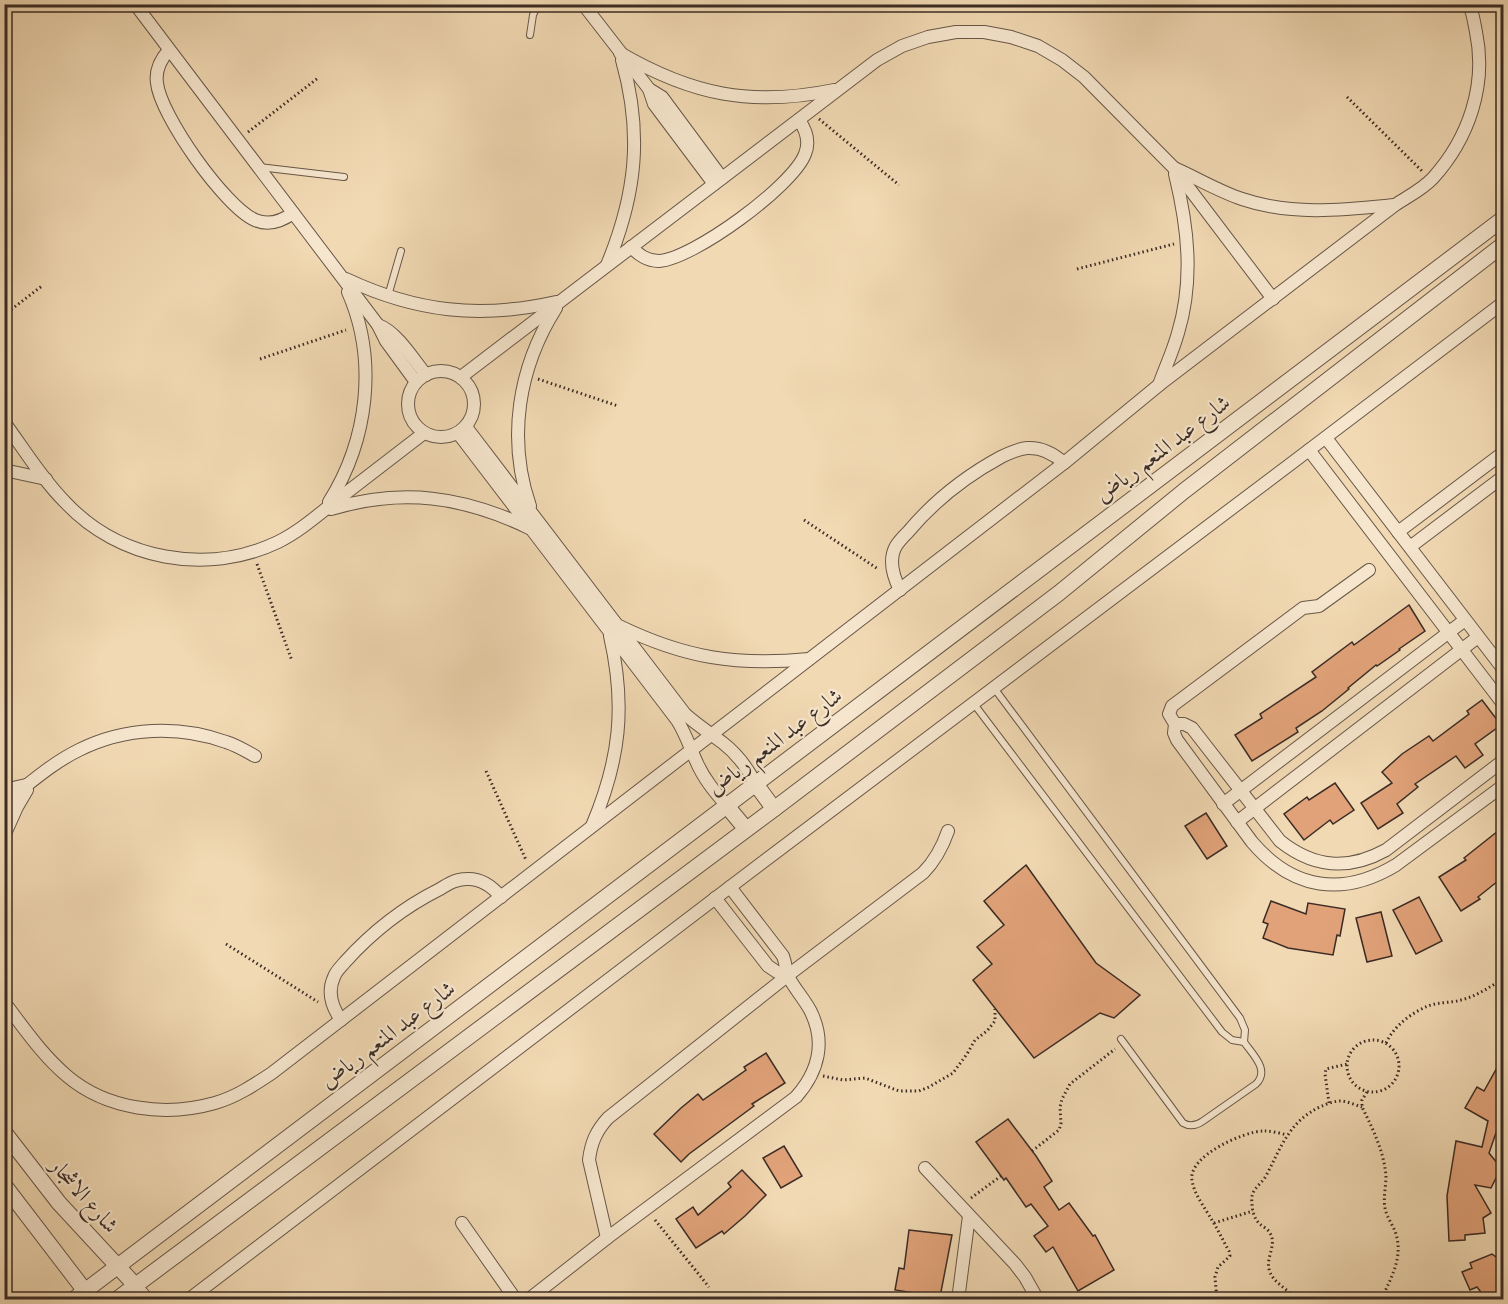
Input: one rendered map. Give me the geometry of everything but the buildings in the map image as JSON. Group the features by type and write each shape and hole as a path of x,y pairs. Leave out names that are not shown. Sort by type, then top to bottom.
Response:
{"street":[{"path":"135,4 378,325 394,335 421,378"},
{"path":"4,1002 46,1056 68,1077 95,1094 124,1105 155,1110 186,1109 217,1103 246,1090 272,1073 338,1017 501,897 810,659 897,585 1064,463 1159,386 1395,205 1431,180 1454,151 1470,119 1479,83 1479,46 1469,4"},
{"path":"587,8 649,89 654,104 718,181"},
{"path":"461,377 877,60 902,46 928,37 956,32 984,32 1011,37 1038,46 1062,60 1084,77 1173,167 1273,299"},
{"path":"169,50 163,57 156,75 159,93 196,160 229,199 247,216 256,221 276,222 293,213"},
{"path":"620,53 671,79 726,94 754,98 783,98 839,89"},
{"path":"607,266 626,214 634,160 633,106 620,53"},
{"path":"631,247 644,258 653,261 670,259 719,234 742,218 784,181 802,160 807,144 804,127 799,120"},
{"path":"1173,167 1240,199 1275,208 1319,211 1395,205"},
{"path":"1159,386 1178,334 1187,288 1188,240 1173,167"},
{"name":"شارع عبد المنعم رياض","path":"83,1296 117,1266 1503,218"},
{"name":"شارع عبد المنعم رياض","path":"126,1294 1059,593 1192,485 1503,244"},
{"path":"342,277 388,296 436,308 486,312 559,302"},
{"path":"324,511 339,487 350,462 364,408 366,380 360,325 342,277"},
{"path":"533,516 524,489 519,451 519,402 525,374 534,349 541,332 559,302"},
{"path":"188,1299 1503,302"},
{"path":"435,371 453,373 461,377 468,383 475,401 475,410 471,420 462,430 452,436 437,438 416,427 408,409 408,400 411,390 421,378 435,371"},
{"path":"4,422 64,502 86,522 110,538 137,550 165,558 195,560 224,559 278,542 302,528 424,433"},
{"path":"462,430 533,516 683,729 702,774 746,829"},
{"path":"462,430 532,530 572,574"},
{"path":"1326,438 1503,670"},
{"path":"897,585 892,563 896,545 916,522 962,481 987,465 1025,448 1047,451 1064,463"},
{"path":"1309,450 1503,705"},
{"path":"1398,532 1503,452"},
{"path":"4,470 46,479"},
{"path":"1410,547 1503,476"},
{"path":"324,511 350,503 376,499 430,498 482,508 532,530"},
{"path":"1369,570 1319,606 1302,609 1172,706 1169,714 1175,724 1174,733 1177,740 1263,856 1293,876 1328,884 1364,881 1381,874 1503,785"},
{"path":"1223,804 1465,620"},
{"path":"613,629 685,714 742,760 774,809"},
{"path":"613,629 706,657 753,662 810,659"},
{"path":"592,826 603,800 617,745 620,716 613,629"},
{"path":"1237,822 1478,637"},
{"path":"1175,724 1184,724 1192,728 1280,841 1304,857 1331,864 1360,862 1386,850 1503,760"},
{"path":"4,803 53,766 79,750 107,738 138,732 168,730 198,734 228,742 255,756"},
{"path":"4,790 30,784"},
{"path":"4,836 30,784"},
{"path":"607,1238 589,1160 590,1148 600,1127 787,976 923,873 932,865 948,831"},
{"path":"338,1017 330,994 334,975 354,952 400,912 453,882 464,879 485,882 501,897"},
{"path":"730,887 783,956 787,966 787,976"},
{"path":"528,1299 796,1096 812,1074 819,1048 815,1021 809,1008 787,976 768,966 715,898"},
{"name":"شارع الاشجار","path":"4,1132 59,1203 117,1266 126,1294"},
{"path":"925,1168 1020,1270 1038,1299"},
{"path":"4,1185 83,1296"},
{"path":"958,1299 965,1211"},
{"path":"462,1223 516,1299"},
{"path":"126,1294 148,1299"}],"lane":[{"path":"530,35 532,15 538,4"},
{"path":"259,167 344,177"},
{"path":"388,296 401,251"},
{"path":"994,688 1240,1018 1245,1030 1244,1042 1262,1069 1262,1073 1259,1081 1203,1122 1193,1126 1183,1123 1122,1040"},
{"path":"974,703 1222,1032 1232,1040 1244,1042"}],"path":[{"path":"238,140 318,78"},
{"path":"1347,97 1431,180"},
{"path":"810,111 899,185"},
{"path":"1077,269 1188,240"},
{"path":"4,315 42,286"},
{"path":"260,359 360,325"},
{"path":"525,374 618,406"},
{"path":"804,520 897,585"},
{"path":"252,552 292,661"},
{"path":"486,771 532,873"},
{"path":"225,945 338,1017"},
{"path":"1386,1043 1389,1035 1405,1019 1429,1006 1461,1000 1487,990 1503,978"},
{"path":"812,1074 843,1080 865,1078 899,1091 919,1091 954,1073 975,1040 995,1021 995,1009"},
{"path":"1032,1151 1059,1130 1060,1107 1070,1084 1122,1040"},
{"path":"1379,1040 1386,1043 1392,1047 1399,1061 1400,1068 1394,1082 1389,1088 1375,1093 1367,1092 1354,1085 1347,1072 1348,1057 1352,1050 1364,1041 1379,1040"},
{"path":"1329,1103 1326,1070 1347,1064"},
{"path":"1367,1092 1362,1100 1362,1107 1383,1156 1386,1178 1385,1209 1398,1239 1398,1255 1394,1270 1381,1299"},
{"path":"1296,1299 1271,1275 1268,1263 1273,1242 1270,1233 1255,1218 1252,1194 1263,1180 1287,1135 1299,1121 1313,1110 1329,1103 1341,1101 1362,1107"},
{"path":"1217,1299 1215,1277 1218,1267 1230,1256 1201,1202 1192,1182 1192,1172 1199,1160 1244,1135 1263,1131 1287,1135"},
{"path":"965,1211 1001,1176"},
{"path":"646,1209 709,1287"},
{"path":"1214,1223 1254,1211"}]}
